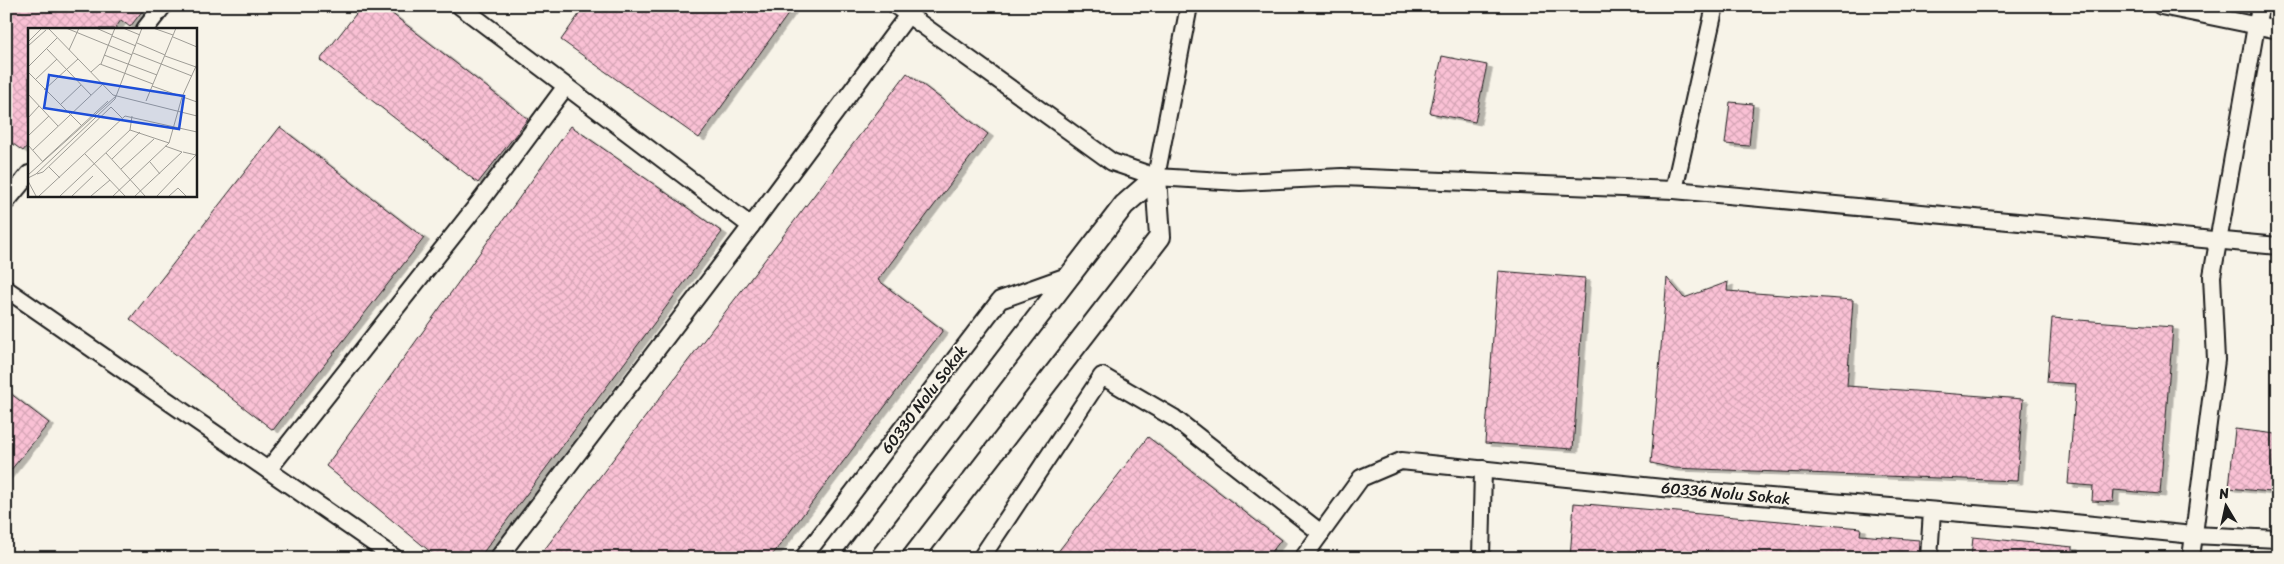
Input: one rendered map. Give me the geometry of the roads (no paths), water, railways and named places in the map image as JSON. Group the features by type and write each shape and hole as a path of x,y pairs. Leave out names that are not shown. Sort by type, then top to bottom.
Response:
{"street":[{"path":"146,28 163,6"},
{"path":"460,6 751,226"},
{"path":"912,558 1160,237 1156,177 1189,6"},
{"path":"1674,190 1715,6"},
{"path":"2161,6 2278,30"},
{"path":"2191,558 2216,360 2212,276 2261,6"},
{"path":"498,558 751,226 902,10 1112,162 1156,177 1240,182 1342,177 1674,190 2220,239 2278,246"},
{"path":"268,470 482,198 566,86"},
{"path":"6,202 28,175"},
{"path":"853,558 1124,205 1156,177"},
{"name":"60330 Nolu Sokak","path":"803,558 1000,300 1070,275"},
{"path":"6,289 396,558"},
{"path":"981,558 1102,376 1174,418 1321,533"},
{"name":"60336 Nolu Sokak","path":"1302,558 1361,478 1401,461 1663,488 2034,519 2194,535 2278,540"},
{"path":"1481,558 1483,469"},
{"path":"1929,558 1932,511"}]}
